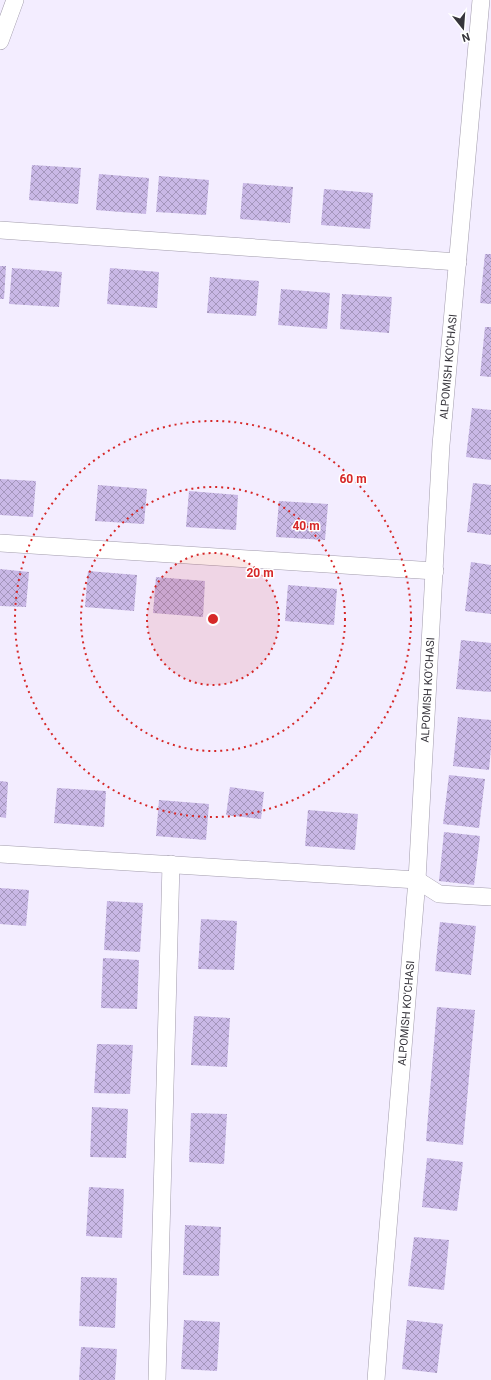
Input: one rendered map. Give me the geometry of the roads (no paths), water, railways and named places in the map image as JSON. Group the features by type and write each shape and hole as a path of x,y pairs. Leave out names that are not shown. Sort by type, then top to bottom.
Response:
{"street":[{"path":"0,41 15,0"},
{"name":"ALPOMISH KO'CHASI","path":"376,1380 417,880 441,445 481,0"},
{"path":"0,230 458,262"},
{"path":"0,543 434,570"},
{"path":"0,854 417,880 439,894 491,897"},
{"path":"157,1380 171,864"}]}
